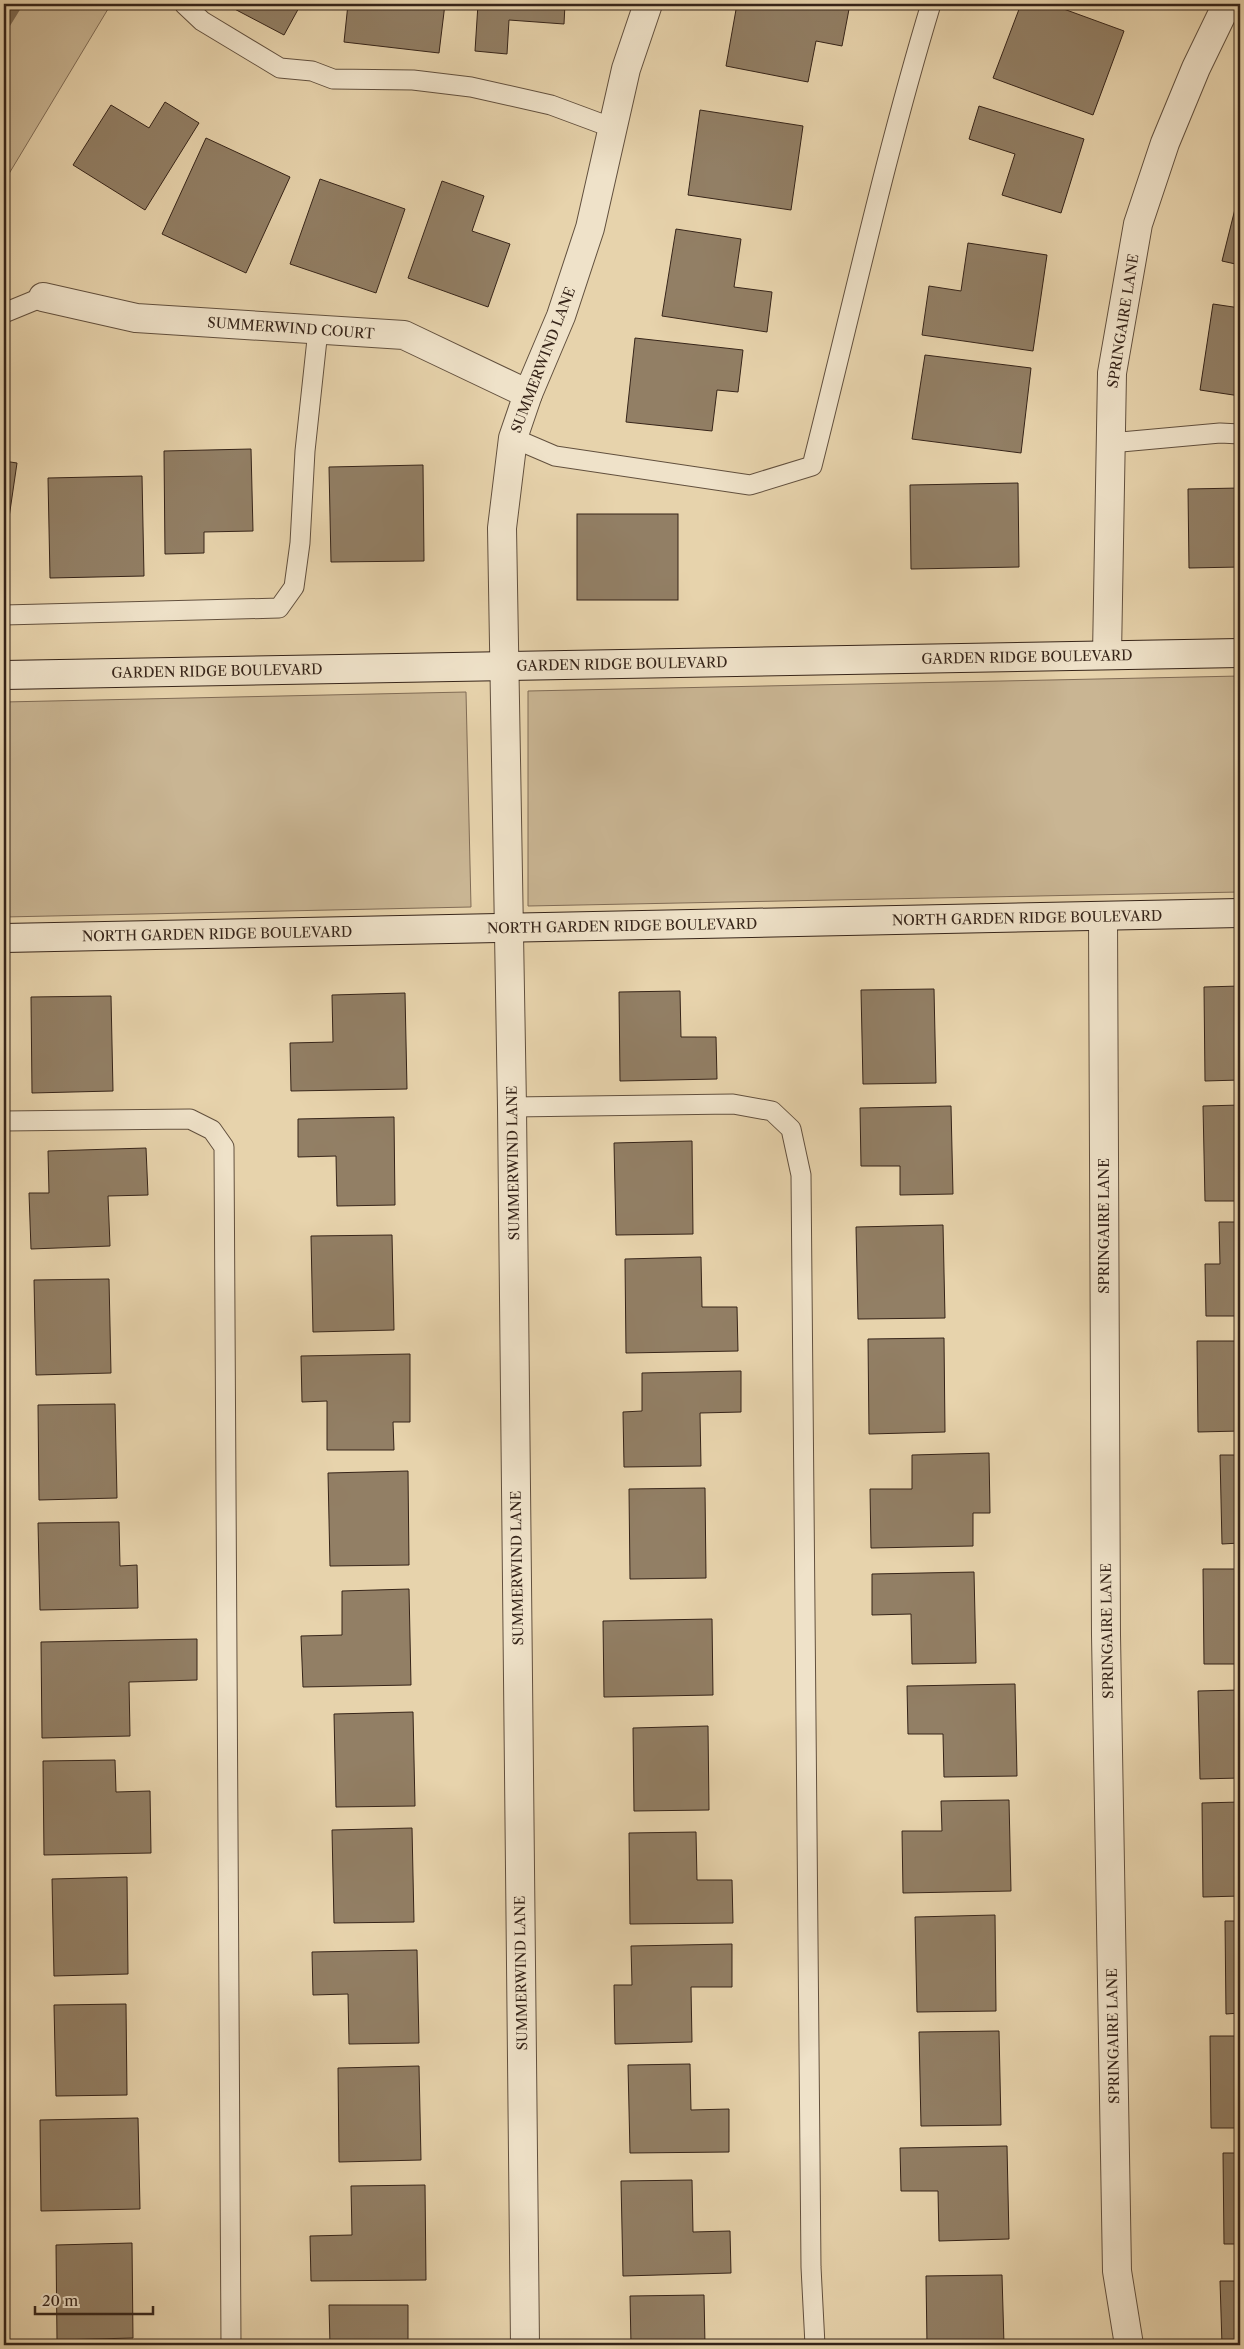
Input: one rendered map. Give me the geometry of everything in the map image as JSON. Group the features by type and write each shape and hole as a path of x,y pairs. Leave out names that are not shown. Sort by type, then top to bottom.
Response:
{"street":[{"name":"SUMMERWIND LANE","path":"525,2345 512,1107 502,528 513,438 528,394 561,316 590,228 626,68 648,4"},
{"name":"SPRINGAIRE LANE","path":"1107,655 1112,373 1138,224 1166,143 1196,68 1227,4"},
{"name":"SUMMERWIND COURT","path":"43,297 136,318 404,335 528,394"},
{"name":"GARDEN RIDGE BOULEVARD","path":"4,675 1240,653"},
{"name":"NORTH GARDEN RIDGE BOULEVARD","path":"4,938 1240,913"},
{"name":"SPRINGAIRE LANE","path":"1103,916 1106,1636 1117,2271 1129,2345"}],"lane":[{"path":"184,4 202,21 280,68 312,71 333,78 414,80 471,87 550,106 613,128"},
{"path":"513,438 555,456 750,485 812,466 850,306 914,60 931,4"},
{"path":"4,313 43,297"},
{"path":"4,615 279,608 294,587 300,543 305,451 318,330"},
{"path":"1110,443 1240,434"},
{"path":"512,1107 733,1104 772,1111 791,1129 801,1175 811,2247 815,2345"},
{"path":"4,1121 190,1119 212,1130 224,1147 231,2345"}],"shaded area":[{"path":"4,4 111,4 4,182"},
{"path":"1240,676 1240,892 528,906 528,691"},
{"path":"466,692 471,907 4,917 4,702"}],"building":[{"path":"225,4 301,4 284,35"},
{"path":"348,4 445,4 439,53 344,42"},
{"path":"478,4 565,4 564,24 509,20 507,54 475,51"},
{"path":"737,4 850,4 842,46 816,41 808,82 726,66"},
{"path":"1021,4 1050,4 1124,31 1093,115 993,78"},
{"path":"165,102 199,123 145,210 73,165 111,105 149,128"},
{"path":"979,106 1084,139 1061,213 1002,195 1015,154 969,139"},
{"path":"700,110 803,126 791,210 688,195"},
{"path":"206,138 290,177 246,273 162,234"},
{"path":"320,179 405,209 376,293 290,264"},
{"path":"442,181 484,196 472,231 510,244 488,307 408,278"},
{"path":"1240,189 1240,265 1222,261"},
{"path":"676,229 741,239 734,287 772,292 767,332 662,316"},
{"path":"968,243 1047,255 1033,351 922,335 929,286 961,291"},
{"path":"1213,304 1240,308 1240,396 1200,390"},
{"path":"635,338 743,350 738,392 717,390 712,431 626,422"},
{"path":"925,355 1031,368 1021,453 912,439"},
{"path":"251,449 253,531 204,532 204,553 165,554 164,451"},
{"path":"4,461 17,463 4,552"},
{"path":"423,465 424,561 331,562 329,467"},
{"path":"142,476 144,576 50,578 48,478"},
{"path":"1018,483 1019,567 911,569 910,485"},
{"path":"1240,488 1240,567 1189,568 1188,489"},
{"path":"577,514 678,514 678,600 577,600"},
{"path":"1240,986 1240,1080 1205,1081 1204,987"},
{"path":"934,989 936,1083 863,1084 861,990"},
{"path":"680,991 681,1037 716,1037 717,1079 620,1081 619,992"},
{"path":"405,993 407,1089 291,1091 290,1043 333,1042 332,995"},
{"path":"111,996 113,1091 32,1093 31,997"},
{"path":"1240,1105 1240,1201 1205,1201 1203,1106"},
{"path":"951,1106 953,1194 900,1195 900,1166 861,1166 860,1108"},
{"path":"394,1117 395,1205 337,1206 336,1156 298,1157 298,1119"},
{"path":"692,1141 693,1234 616,1235 614,1143"},
{"path":"146,1148 148,1195 108,1196 110,1246 31,1249 29,1193 49,1193 48,1151"},
{"path":"1219,1222 1240,1222 1240,1316 1206,1316 1205,1264 1220,1264"},
{"path":"943,1225 945,1318 858,1319 856,1227"},
{"path":"392,1235 394,1330 313,1332 311,1236"},
{"path":"701,1257 702,1307 737,1307 738,1351 626,1353 625,1259"},
{"path":"109,1279 111,1373 36,1375 34,1280"},
{"path":"944,1338 945,1432 869,1434 868,1339"},
{"path":"1197,1341 1240,1341 1240,1431 1198,1432"},
{"path":"410,1354 410,1422 393,1422 394,1450 327,1450 327,1401 302,1402 301,1356"},
{"path":"741,1371 741,1412 700,1413 701,1466 624,1467 623,1412 642,1411 642,1373"},
{"path":"115,1404 117,1498 39,1500 38,1405"},
{"path":"989,1453 990,1513 973,1513 973,1546 871,1548 870,1489 912,1489 912,1455"},
{"path":"1220,1455 1240,1455 1240,1543 1222,1544"},
{"path":"408,1471 409,1565 330,1566 328,1473"},
{"path":"705,1488 706,1578 630,1579 629,1489"},
{"path":"119,1522 120,1566 137,1565 138,1608 40,1610 38,1523"},
{"path":"1203,1569 1240,1569 1240,1664 1204,1664"},
{"path":"974,1572 976,1663 912,1664 911,1614 872,1615 872,1574"},
{"path":"409,1589 411,1685 303,1687 301,1636 342,1635 342,1591"},
{"path":"712,1619 713,1695 604,1697 603,1621"},
{"path":"197,1639 197,1680 129,1682 130,1736 42,1738 41,1642"},
{"path":"1015,1684 1017,1776 944,1777 943,1734 908,1734 907,1686"},
{"path":"1240,1690 1240,1778 1200,1779 1198,1691"},
{"path":"413,1712 415,1806 336,1807 334,1714"},
{"path":"708,1726 709,1810 634,1811 633,1728"},
{"path":"115,1760 116,1792 150,1791 151,1853 44,1855 43,1761"},
{"path":"1009,1800 1011,1891 903,1893 902,1831 942,1831 941,1801"},
{"path":"1240,1802 1240,1896 1203,1897 1202,1803"},
{"path":"412,1828 414,1922 334,1923 332,1830"},
{"path":"696,1832 697,1880 732,1880 733,1923 630,1924 629,1833"},
{"path":"127,1877 128,1974 54,1976 52,1879"},
{"path":"995,1915 996,2011 917,2012 915,1917"},
{"path":"1225,1921 1240,1921 1240,2013 1226,2014"},
{"path":"732,1944 732,1987 691,1987 692,2042 615,2044 614,1985 632,1985 631,1946"},
{"path":"417,1950 419,2043 349,2044 348,1994 313,1995 312,1952"},
{"path":"126,2004 127,2095 56,2096 54,2005"},
{"path":"999,2031 1001,2125 921,2126 919,2032"},
{"path":"1210,2036 1240,2036 1240,2128 1211,2128"},
{"path":"690,2064 691,2110 729,2109 729,2152 630,2153 628,2065"},
{"path":"419,2066 421,2160 339,2162 338,2068"},
{"path":"138,2118 140,2209 41,2211 40,2120"},
{"path":"1007,2146 1009,2239 939,2241 938,2191 901,2191 900,2148"},
{"path":"1223,2153 1240,2153 1240,2244 1224,2244"},
{"path":"692,2180 693,2232 730,2231 731,2273 623,2276 621,2181"},
{"path":"425,2185 426,2280 311,2281 310,2236 352,2235 351,2186"},
{"path":"132,2243 133,2338 57,2340 56,2245"},
{"path":"1002,2275 1004,2345 927,2345 926,2276"},
{"path":"1220,2281 1240,2281 1240,2345 1222,2345"},
{"path":"704,2295 705,2345 631,2345 630,2296"},
{"path":"329,2305 408,2305 408,2345 330,2345"}],"waterway":[{"path":"4,25 17,4"}]}
